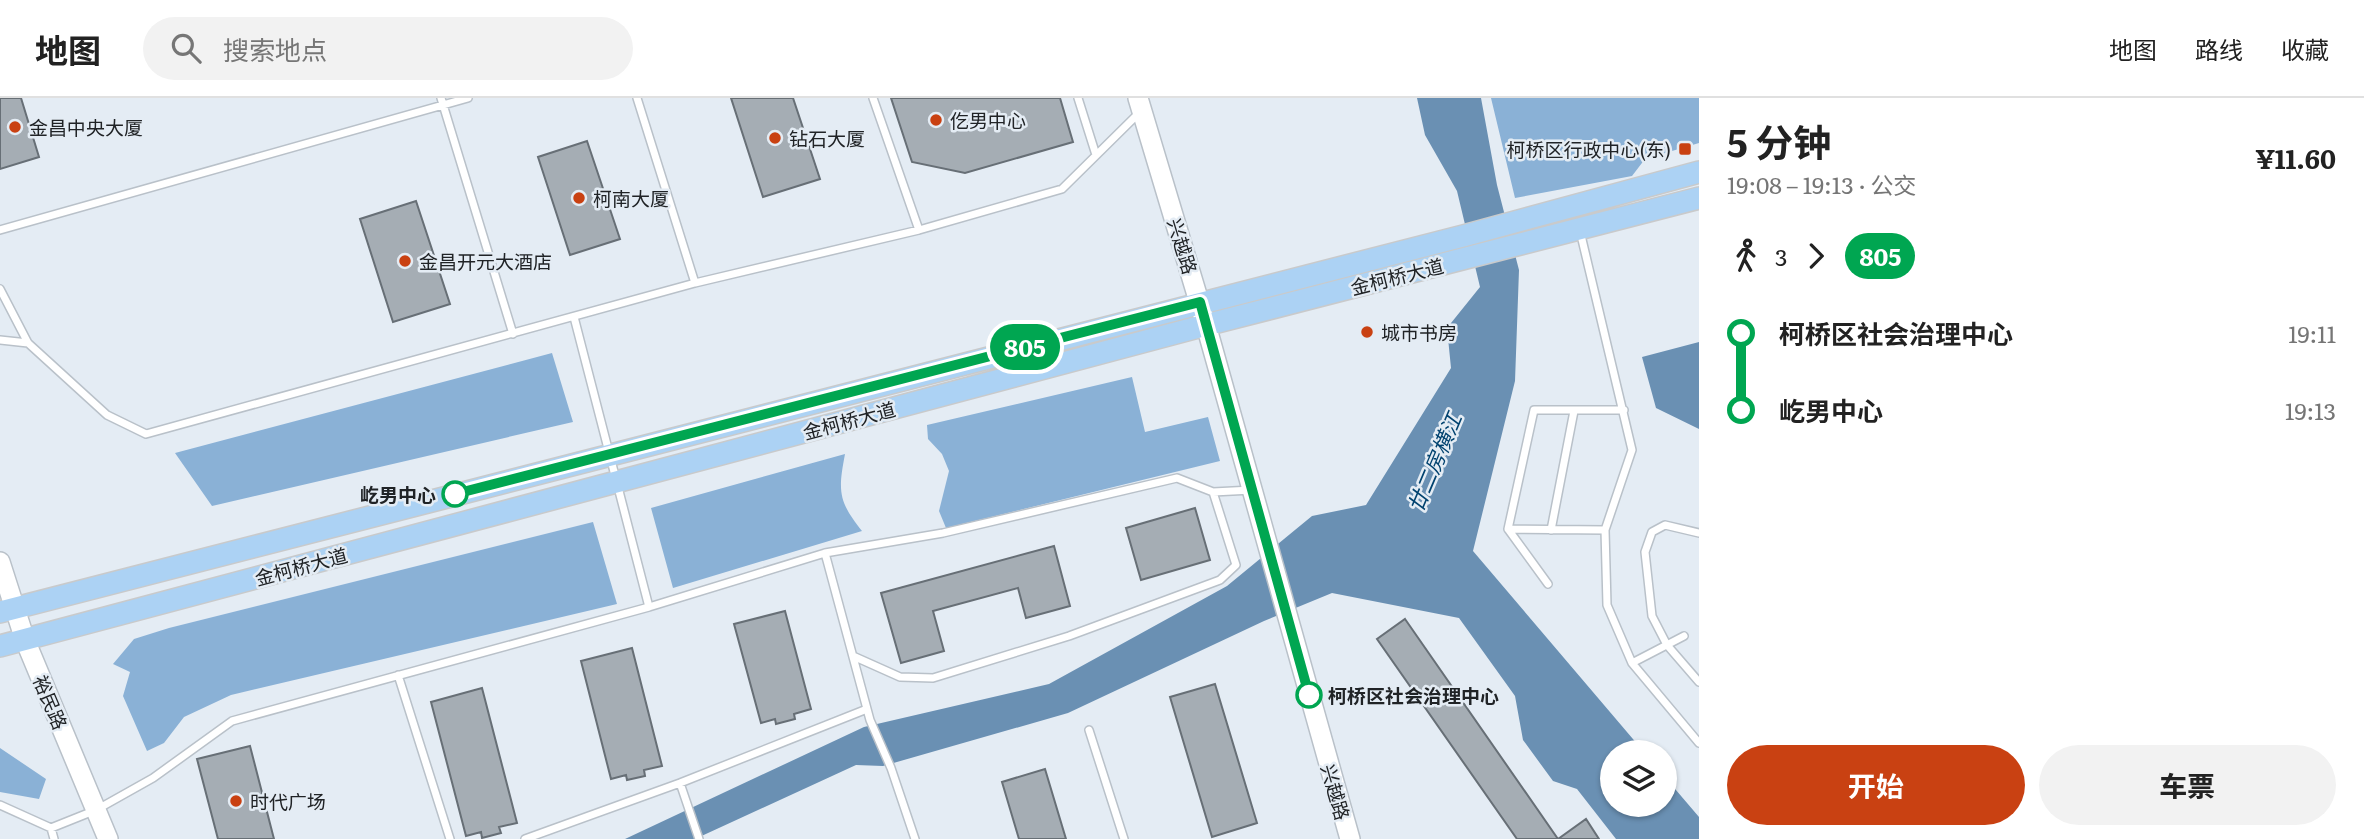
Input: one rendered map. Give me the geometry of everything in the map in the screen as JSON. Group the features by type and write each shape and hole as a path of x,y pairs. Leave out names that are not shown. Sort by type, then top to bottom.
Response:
{"main road":[{"name":"金柯桥大道","path":"7,610 1463,236 1699,172"},
{"name":"金柯桥大道","path":"0,646 1206,325 1699,198"}],"street":[{"name":"兴越路","path":"1140,104 1200,302 1350,839"},
{"name":"裕民路","path":"0,562 7,610 24,639 108,839"}],"lane":[{"path":"0,230 443,102 468,98"},
{"path":"638,98 695,284"},
{"path":"873,98 919,230"},
{"path":"1078,98 1097,155"},
{"path":"443,102 513,334"},
{"path":"0,289 28,343 107,415 146,434 695,284 919,230 1062,189 1097,155 1140,104"},
{"path":"1580,229 1632,450 1605,530 1607,605 1632,663 1699,743"},
{"path":"574,317 649,607"},
{"path":"0,340 28,343"},
{"path":"1548,584 1508,529 1534,410 1623,410"},
{"path":"1551,530 1574,411"},
{"path":"0,805 51,828 96,810 153,778 232,720 649,607 825,553 943,533 1177,478 1213,492 1253,490"},
{"path":"853,656 900,677 933,678 1069,636 1220,580 1236,565 1213,492"},
{"path":"1699,533 1665,525 1652,532 1645,552 1652,616 1667,645 1699,682"},
{"path":"1508,529 1605,530"},
{"path":"825,553 870,720 891,768 915,839"},
{"path":"1632,663 1684,636"},
{"path":"398,675 450,839"},
{"path":"525,839 680,783 867,709"},
{"path":"1089,730 1124,839"},
{"path":"680,783 699,839"},
{"path":"51,828 54,839"}],"shaded area":[{"path":"1491,98 1699,98 1699,143 1645,159 1632,176 1515,198"},
{"path":"552,353 573,422 212,506 175,453"},
{"path":"1132,377 1145,432 1208,417 1220,461 946,528 939,511 949,471 942,454 928,439 927,425"},
{"path":"845,454 841,477 842,495 848,512 862,531 673,588 651,508"},
{"path":"593,522 617,604 231,695 184,717 164,743 147,751 123,696 130,672 113,664 134,639"},
{"path":"0,748 46,779 39,799 0,792"}],"water":[{"name":"廿二房横江","path":"1417,98 1481,98 1497,185 1519,270 1515,381 1473,551 1634,740 1600,740 1600,817 1677,817 1677,791 1699,817 1699,839 1616,839 1577,789 1553,781 1523,740 1515,696 1459,618 1332,593 1264,621 1068,713 883,766 856,765 695,839 625,839 864,727 1049,684 1227,586 1312,516 1366,505 1451,368 1447,328 1480,287 1457,191 1425,135"},
{"path":"1699,342 1699,429 1656,408 1642,357"}],"building":[{"name":"金昌中央大厦","path":"0,98 21,98 39,157 0,169"},
{"name":"钻石大厦","path":"731,98 793,98 820,179 763,197"},
{"name":"仡男中心","path":"891,98 1060,98 1073,142 965,173 912,162"},
{"name":"柯南大厦","path":"587,141 620,239 570,255 538,157"},
{"name":"金昌开元大酒店","path":"416,201 450,304 393,322 360,219"},
{"path":"1195,508 1210,560 1141,580 1126,528"},
{"path":"1054,546 1070,606 1026,618 1018,588 933,611 944,651 901,663 881,593"},
{"path":"785,611 811,709 794,714 795,719 776,724 775,719 761,723 734,624"},
{"path":"1405,619 1558,839 1517,839 1377,639"},
{"path":"632,648 662,766 644,770 645,776 627,780 626,775 611,779 581,661"},
{"path":"1215,684 1257,823 1212,837 1170,697"},
{"path":"482,688 517,823 499,827 501,833 482,838 481,832 466,836 431,702"},
{"name":"时代广场","path":"250,746 274,839 218,839 197,759"},
{"path":"1045,769 1066,839 1019,839 1002,782"},
{"path":"1586,819 1599,839 1558,839"}],"bus line":[{"name":"805","path":"455,494 1200,302 1309,695"}],"place":[{"name":"仡男中心","path":"936,120"},
{"name":"金昌中央大厦","path":"15,127"},
{"name":"钻石大厦","path":"775,138"},
{"name":"柯桥区行政中心(东)","path":"1685,149"},
{"name":"柯南大厦","path":"579,198"},
{"name":"金昌开元大酒店","path":"405,261"},
{"name":"城市书房","path":"1367,332"},
{"name":"屹男中心","path":"455,494"},
{"name":"柯桥区社会治理中心","path":"1309,695"},
{"name":"时代广场","path":"236,801"}]}
